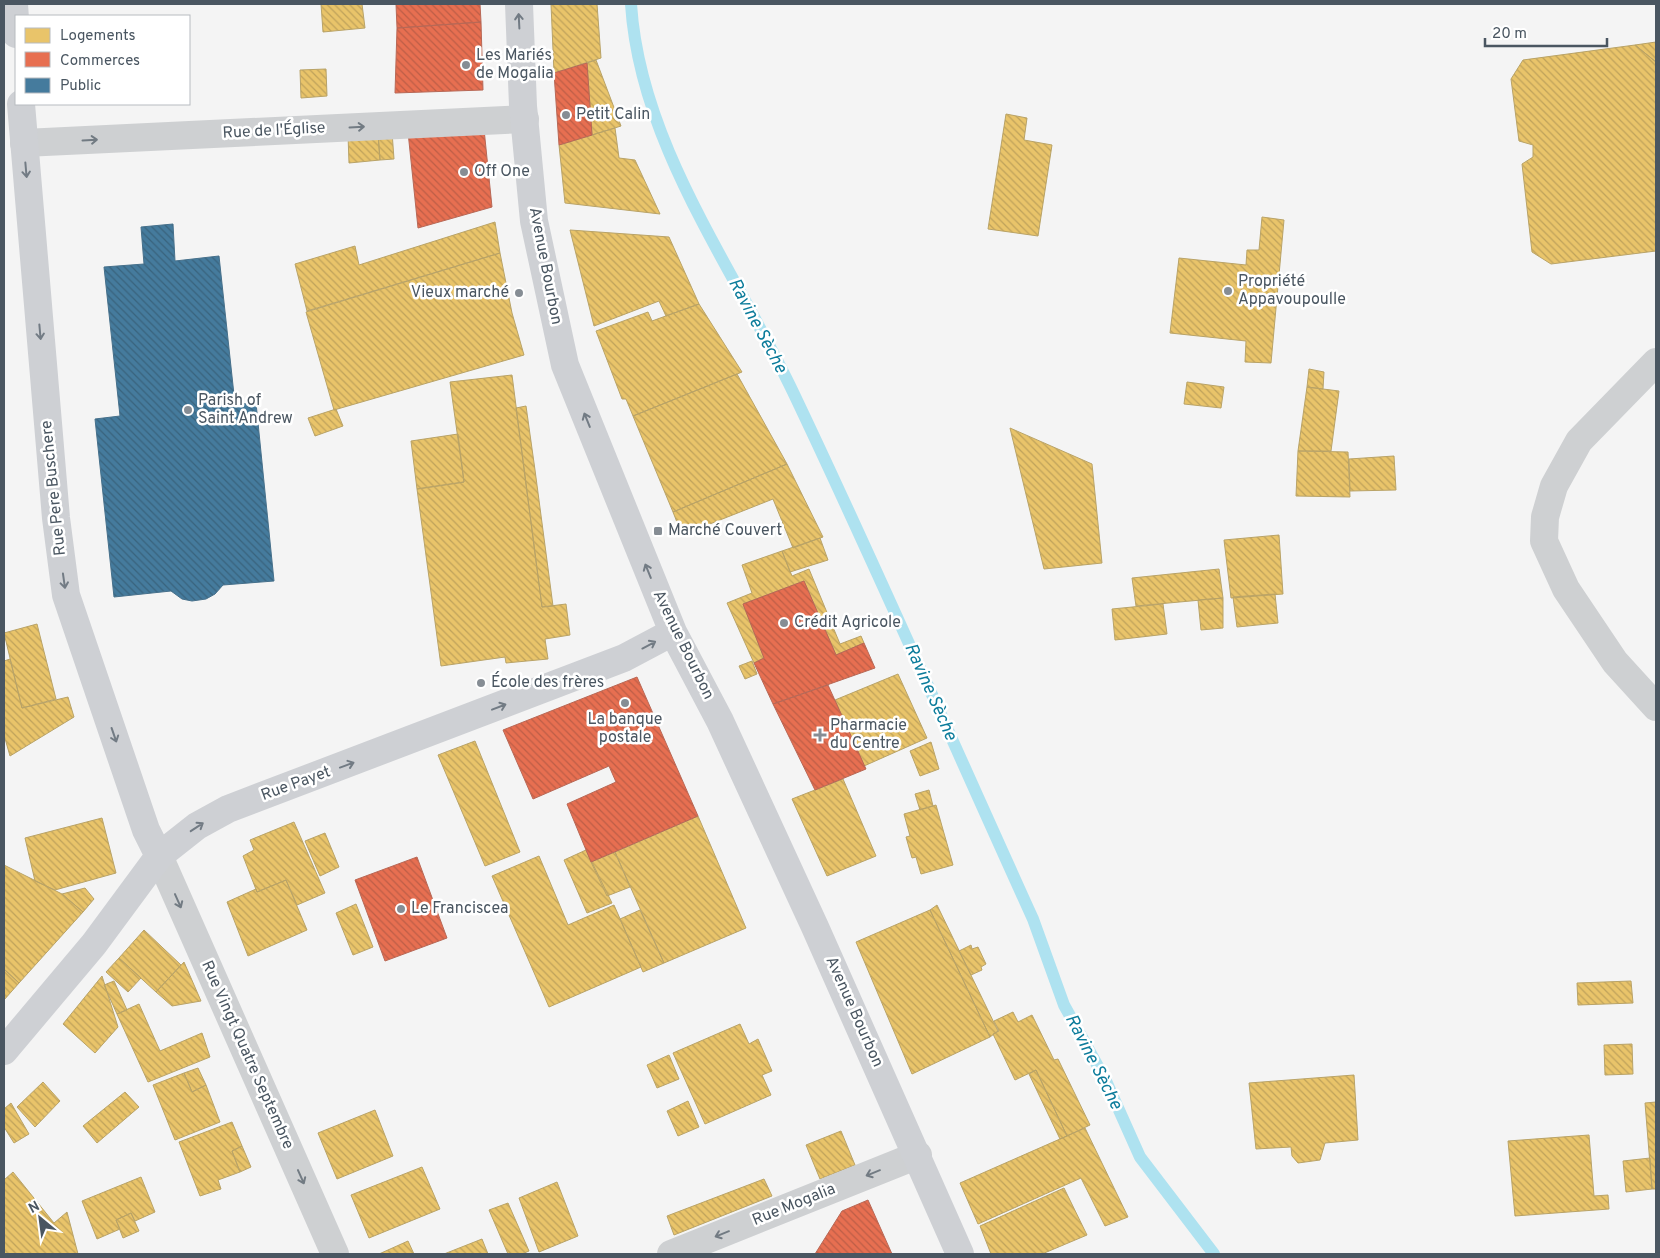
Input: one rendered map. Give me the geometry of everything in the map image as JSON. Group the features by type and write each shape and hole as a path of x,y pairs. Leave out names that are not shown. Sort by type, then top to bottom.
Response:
{"main road":[{"path":"14,4 15,19"},
{"name":"Avenue Bourbon","path":"519,4 525,119 534,221 565,365 673,632 720,721 918,1155 960,1254"},
{"name":"Rue Pere Buschere","path":"21,105 56,518 66,596 146,830 159,856"},
{"name":"Rue Payet","path":"4,1051 94,944 159,856 197,826 228,809 624,658 673,632"}],"street":[{"name":"Rue de l'Église","path":"24,143 525,119"},
{"path":"1656,362 1579,441 1554,486 1545,517 1544,541 1566,588 1615,662 1656,707"},
{"name":"Rue Vingt Quatre Septembre","path":"159,856 335,1254"},
{"name":"Rue Mogalia","path":"671,1254 918,1155"}],"building: Logements":[{"path":"321,4 362,4 365,28 323,32"},
{"path":"551,4 597,4 601,58 554,73"},
{"path":"1656,42 1656,62 1635,45"},
{"path":"1635,45 1656,62 1656,251 1551,264 1532,252 1522,164 1533,157 1533,145 1519,141 1511,79 1523,60"},
{"path":"596,60 621,126 592,135 587,63"},
{"path":"326,69 327,96 301,98 300,70"},
{"path":"1006,114 1027,118 1024,140 1052,145 1038,236 988,229"},
{"path":"615,128 619,158 635,160 660,214 565,203 559,145"},
{"path":"392,132 394,159 380,160 378,134"},
{"path":"378,134 380,160 349,163 348,135"},
{"path":"1262,217 1284,220 1271,363 1245,362 1246,341 1170,333 1179,258 1246,265 1247,250 1259,250"},
{"path":"495,222 500,253 307,311 295,264 355,246 359,265"},
{"path":"570,230 669,237 699,304 666,316 659,301 594,326"},
{"path":"500,253 512,313 524,355 334,410 306,312"},
{"path":"699,304 742,372 633,416 626,399 622,399 596,331 648,312 652,321"},
{"path":"1309,369 1324,372 1323,389 1307,387"},
{"path":"737,374 787,464 673,512 633,416"},
{"path":"512,375 542,607 566,604 570,635 545,639 548,659 506,663 505,657 441,666 417,489 464,482 450,382"},
{"path":"1187,382 1224,387 1221,408 1184,404"},
{"path":"1307,387 1339,391 1331,451 1298,451"},
{"path":"526,406 553,606 542,607 516,408"},
{"path":"336,409 343,426 315,436 308,418"},
{"path":"1010,428 1092,464 1102,563 1044,569"},
{"path":"458,434 464,482 417,489 411,441"},
{"path":"1298,451 1348,452 1350,497 1296,496"},
{"path":"1394,456 1396,490 1350,491 1349,459"},
{"path":"787,464 823,537 793,548 773,499 682,535 673,512"},
{"path":"1279,535 1283,594 1231,598 1224,540"},
{"path":"820,538 828,560 790,572 782,551"},
{"path":"782,551 792,576 809,569 840,644 861,636 864,643 836,655 804,581 743,604 764,658 754,663 727,603 752,593 742,565"},
{"path":"1219,569 1223,598 1136,606 1132,578"},
{"path":"1275,594 1278,623 1237,627 1233,597"},
{"path":"1223,598 1223,628 1201,630 1198,600"},
{"path":"1163,604 1167,634 1115,640 1112,609"},
{"path":"37,624 56,699 22,708 4,633"},
{"path":"10,659 22,708 68,697 74,717 10,756 4,735 4,661"},
{"path":"752,661 757,674 745,679 739,666"},
{"path":"898,674 927,738 864,766 835,700"},
{"path":"475,741 520,852 485,866 438,755"},
{"path":"931,742 939,769 920,776 910,751"},
{"path":"843,779 876,856 827,876 792,799"},
{"path":"929,790 933,806 920,810 915,794"},
{"path":"936,805 953,865 921,874 916,857 912,858 906,837 910,836 904,814"},
{"path":"698,816 746,928 664,963 615,852"},
{"path":"102,818 116,873 55,890 35,881 25,838"},
{"path":"294,822 325,893 297,905 286,880 257,892 243,856 254,850 250,840"},
{"path":"325,833 339,867 320,876 305,841"},
{"path":"586,850 612,903 587,913 564,860"},
{"path":"615,852 630,887 607,896 591,862"},
{"path":"539,856 568,925 614,905 641,967 549,1007 492,876"},
{"path":"4,865 62,894 83,912 19,983 4,969"},
{"path":"286,880 307,930 248,956 227,902 256,889 257,892"},
{"path":"85,888 94,899 83,912 62,894"},
{"path":"356,904 373,947 353,955 336,913"},
{"path":"937,905 998,1031 990,1037 930,910"},
{"path":"640,910 664,963 643,972 620,919"},
{"path":"930,910 990,1037 912,1074 856,942"},
{"path":"144,930 181,965 156,992 119,958"},
{"path":"971,945 972,949 978,947 986,964 981,967 982,970 971,975 959,951"},
{"path":"119,958 141,978 128,992 106,972"},
{"path":"184,962 201,1001 172,1006 156,992"},
{"path":"4,969 19,983 4,1000"},
{"path":"102,976 118,1027 95,1053 63,1024"},
{"path":"114,981 127,1010 117,1014 104,985"},
{"path":"1631,981 1633,1003 1578,1005 1577,983"},
{"path":"139,1004 160,1051 202,1033 210,1057 148,1082 117,1014"},
{"path":"1013,1012 1018,1022 1032,1015 1054,1060 1058,1059 1090,1125 1067,1136 1036,1070 1015,1080 993,1034 999,1031 994,1021"},
{"path":"740,1024 749,1044 758,1039 772,1071 762,1075 771,1095 705,1124 673,1053"},
{"path":"1632,1044 1633,1074 1605,1075 1604,1045"},
{"path":"669,1055 679,1079 657,1088 647,1065"},
{"path":"198,1068 206,1085 192,1092 184,1073"},
{"path":"1036,1070 1067,1136 1060,1139 1029,1074"},
{"path":"184,1073 192,1092 206,1085 220,1122 175,1140 153,1085"},
{"path":"1354,1075 1358,1140 1325,1143 1320,1160 1298,1163 1292,1156 1291,1147 1256,1149 1249,1083"},
{"path":"43,1082 60,1101 35,1127 17,1107"},
{"path":"125,1092 139,1107 97,1143 83,1126"},
{"path":"688,1101 699,1127 678,1136 667,1111"},
{"path":"1656,1102 1656,1189 1652,1189 1645,1103"},
{"path":"11,1103 29,1134 14,1143 4,1127 4,1109"},
{"path":"375,1110 393,1156 337,1179 318,1133"},
{"path":"232,1122 242,1146 232,1151 240,1172 218,1180 221,1189 200,1196 179,1142"},
{"path":"1085,1128 1128,1217 1105,1226 1081,1178 978,1224 960,1183"},
{"path":"841,1131 855,1165 820,1179 806,1145"},
{"path":"1589,1135 1594,1196 1608,1195 1609,1209 1515,1216 1508,1141"},
{"path":"242,1146 251,1167 240,1172 232,1151"},
{"path":"1650,1158 1652,1189 1626,1192 1623,1161"},
{"path":"422,1167 440,1209 369,1238 351,1195"},
{"path":"13,1172 54,1223 67,1212 78,1254 5,1254 4,1180"},
{"path":"141,1177 155,1212 135,1221 131,1213 116,1220 120,1229 97,1239 82,1201"},
{"path":"764,1179 772,1196 674,1235 667,1216"},
{"path":"557,1182 578,1236 539,1252 519,1198"},
{"path":"1064,1188 1087,1235 1042,1254 991,1254 980,1226"},
{"path":"508,1203 529,1251 522,1254 508,1254 489,1210"},
{"path":"131,1213 139,1231 123,1238 116,1220"},
{"path":"482,1239 488,1254 444,1254"},
{"path":"408,1241 414,1254 379,1254"}],"building: Commerces":[{"path":"396,4 480,4 481,22 397,28"},
{"path":"481,22 483,90 395,93 397,28"},
{"path":"587,63 592,135 559,145 554,73"},
{"path":"484,129 492,207 418,228 408,132"},
{"path":"804,581 836,655 864,643 875,668 773,704 754,663 764,658 743,604"},
{"path":"637,677 698,816 591,862 567,804 616,782 609,766 533,799 503,730"},
{"path":"828,685 866,769 815,790 773,704"},
{"name":"Le Franciscea","path":"417,857 447,938 385,961 355,880"},
{"path":"868,1200 892,1254 815,1254 842,1211"}],"building: Public":[{"name":"Parish of Saint Andrew","path":"173,224 175,261 219,256 235,404 256,403 274,581 223,585 215,594 206,599 192,601 182,599 171,591 114,597 95,419 120,416 104,267 144,264 141,227"}],"waterway":[{"name":"Ravine Sèche","path":"631,4 638,56 652,107 671,156 693,204 793,392 854,523 1033,919 1064,1005 1106,1081 1140,1157 1214,1254"}],"place":[{"name":"Les Mariés de Mogalia","path":"466,65"},
{"name":"Petit Calin","path":"566,115"},
{"name":"Off One","path":"464,172"},
{"name":"Propriété Appavoupoulle","path":"1228,291"},
{"name":"Vieux marché","path":"519,293"},
{"name":"Parish of Saint Andrew","path":"188,410"},
{"name":"Marché Couvert","path":"658,531"},
{"name":"Crédit Agricole","path":"784,623"},
{"name":"École des frères","path":"481,683"},
{"name":"La banque postale","path":"625,703"},
{"name":"Pharmacie du Centre","path":"820,735"},
{"name":"Le Franciscea","path":"401,909"}]}
